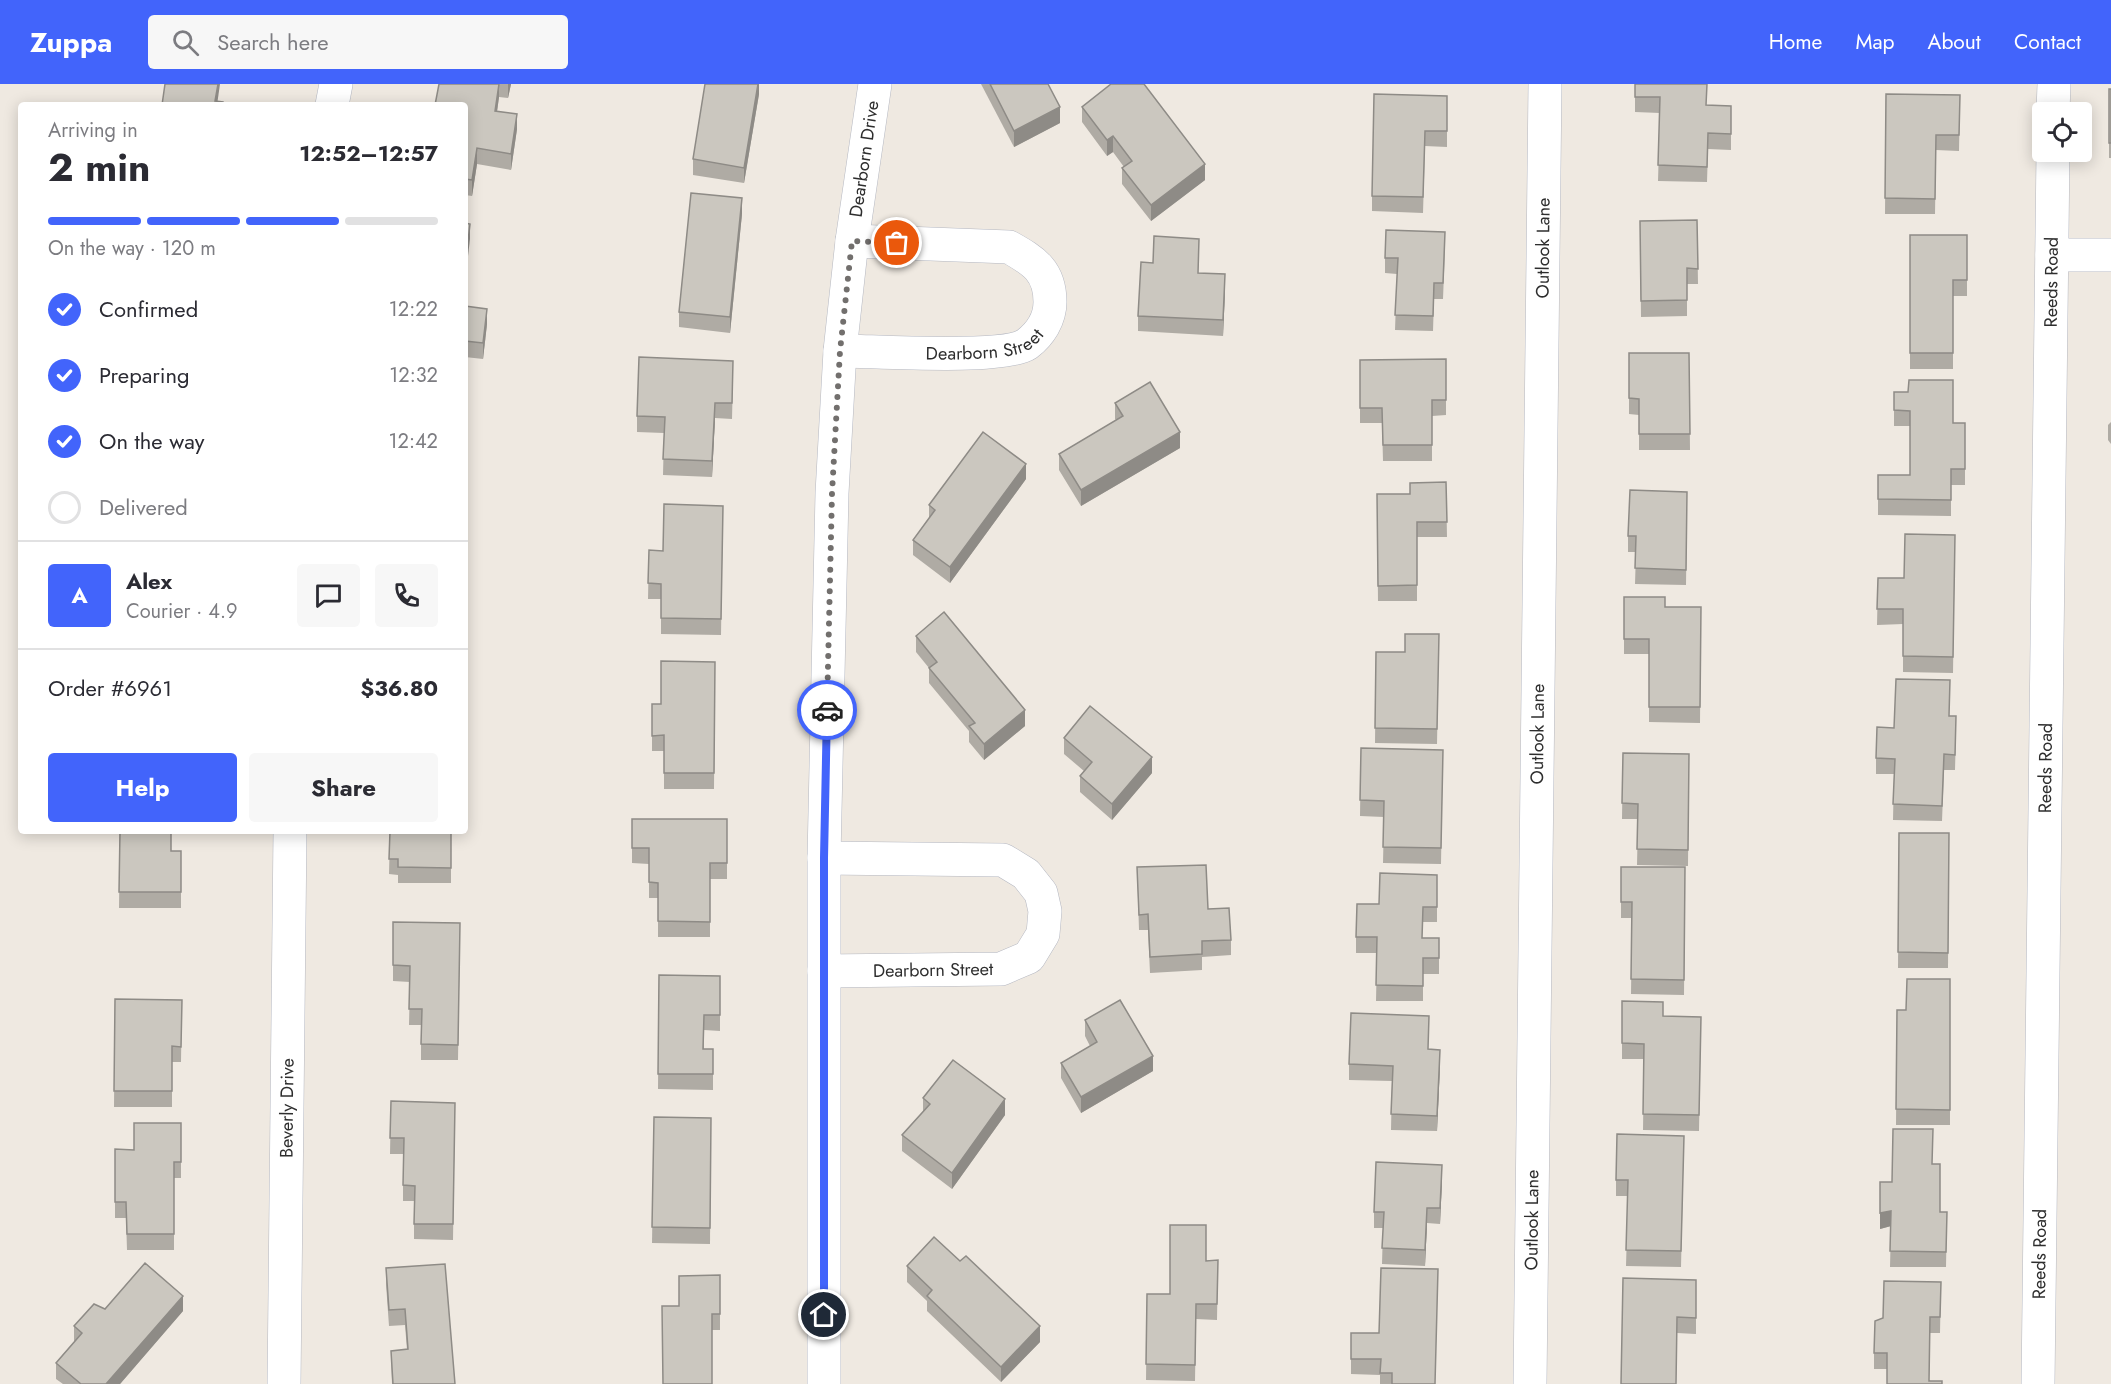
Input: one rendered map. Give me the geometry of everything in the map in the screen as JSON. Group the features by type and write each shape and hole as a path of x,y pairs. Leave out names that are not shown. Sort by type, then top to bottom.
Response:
{"street":[{"path":"333,102 336,84"},
{"name":"Dearborn Drive","path":"824,1384 824,858 832,493 840,351 852,241 875,84"},
{"name":"Outlook Lane","path":"1530,1384 1545,84"},
{"path":"2053,102 2054,84"},
{"name":"Reeds Road","path":"2038,1384 2053,162"},
{"name":"Dearborn Street","path":"840,351 1001,352 1026,345 1046,324 1050,303 1047,278 1029,259 1009,246 852,241"},
{"path":"2052,255 2111,255"},
{"name":"Beverly Drive","path":"284,1384 290,834"},
{"name":"Dearborn Street","path":"824,858 1003,860 1026,874 1034,883 1041,892 1046,911 1043,934 1029,957 1001,969 824,971"}],"building":[{"path":"165,84 218,84 215,101 223,102 162,102"},
{"path":"439,84 499,84 495,111 517,114 511,154 477,148 472,180 468,179 468,102 436,102"},
{"path":"705,84 758,84 744,168 693,159"},
{"path":"990,84 1048,84 1060,107 1014,131"},
{"path":"1111,84 1144,84 1205,164 1151,205 1122,168 1132,161 1113,136 1107,140 1082,107"},
{"path":"1635,84 1707,84 1706,105 1731,106 1731,134 1708,133 1707,167 1658,165 1660,97 1635,97"},
{"path":"2109,89 2111,89 2111,143 2109,143"},
{"path":"1374,94 1447,96 1447,131 1425,131 1423,197 1372,196"},
{"path":"1886,94 1960,95 1959,135 1936,135 1935,199 1885,198"},
{"path":"691,193 742,198 730,317 679,312"},
{"path":"1697,220 1698,269 1687,268 1687,300 1641,301 1640,221"},
{"path":"1386,230 1445,232 1443,283 1434,283 1433,316 1395,315 1398,258 1385,258"},
{"path":"1910,235 1967,235 1967,280 1953,280 1953,353 1910,353"},
{"path":"1154,236 1199,239 1198,273 1225,274 1223,320 1138,316 1141,262 1153,263"},
{"path":"468,306 487,309 483,343 468,341"},
{"path":"1629,353 1689,353 1690,434 1639,434 1639,399 1629,398"},
{"path":"639,357 733,361 732,403 715,403 712,461 663,459 665,417 637,416"},
{"path":"1446,359 1446,400 1432,400 1432,445 1383,445 1382,408 1360,408 1360,360"},
{"path":"1909,380 1953,380 1953,423 1965,423 1965,469 1951,469 1951,500 1878,499 1878,475 1910,475 1910,411 1894,410 1894,392 1908,392"},
{"path":"1150,382 1180,432 1081,490 1059,454 1123,416 1115,403"},
{"path":"983,432 1026,464 950,567 913,540 935,510 929,505"},
{"path":"1446,482 1447,522 1417,522 1417,585 1378,586 1377,494 1410,494 1410,483"},
{"path":"1630,490 1687,492 1686,570 1635,568 1636,536 1628,536"},
{"path":"664,504 723,506 721,619 661,618 661,584 648,583 649,550 663,551"},
{"path":"1905,534 1955,535 1953,657 1903,656 1903,609 1877,609 1878,578 1904,578"},
{"path":"1624,597 1665,597 1665,607 1701,607 1700,707 1649,707 1649,639 1624,639"},
{"path":"944,612 1025,710 984,744 969,726 975,723 929,668 937,662 916,636"},
{"path":"1405,634 1439,634 1437,729 1375,728 1376,652 1405,652"},
{"path":"661,661 715,662 714,773 664,773 664,735 652,736 652,704 661,704"},
{"path":"1896,679 1950,680 1949,716 1956,716 1955,755 1944,754 1942,806 1893,804 1895,759 1876,758 1877,727 1894,728"},
{"path":"1090,706 1152,757 1112,804 1080,776 1092,762 1064,738"},
{"path":"1361,748 1443,750 1441,848 1383,847 1384,801 1360,800"},
{"path":"1623,753 1689,754 1688,850 1637,849 1638,804 1622,803"},
{"path":"632,819 727,819 727,863 710,863 710,922 658,921 658,883 649,882 649,848 632,848"},
{"path":"1899,833 1949,833 1948,953 1898,952"},
{"path":"120,834 171,834 171,851 181,851 181,892 119,892"},
{"path":"390,834 451,834 451,868 398,867 398,859 389,859"},
{"path":"1206,865 1208,909 1229,908 1231,940 1202,941 1202,954 1150,957 1148,914 1139,915 1137,867"},
{"path":"1621,867 1685,867 1684,980 1631,979 1632,902 1621,902"},
{"path":"1380,873 1437,875 1437,907 1423,907 1422,938 1439,938 1439,958 1423,958 1423,986 1376,985 1377,937 1356,937 1357,904 1379,904"},
{"path":"393,922 460,923 458,1045 421,1044 422,1009 409,1009 410,966 393,965"},
{"path":"659,975 720,976 720,1015 704,1015 703,1049 713,1049 713,1074 658,1074"},
{"path":"1907,979 1950,979 1950,1110 1896,1109 1897,1010 1906,1010"},
{"path":"115,999 182,1000 181,1047 172,1046 172,1091 114,1091"},
{"path":"1120,1000 1153,1056 1081,1097 1061,1063 1097,1042 1085,1020"},
{"path":"1622,1001 1663,1002 1663,1016 1701,1017 1699,1115 1643,1114 1644,1044 1622,1043"},
{"path":"1351,1013 1429,1016 1428,1049 1440,1050 1437,1116 1391,1114 1393,1066 1349,1064"},
{"path":"953,1060 1005,1099 952,1173 902,1135 930,1104 923,1098"},
{"path":"391,1101 455,1103 453,1224 414,1224 415,1186 403,1185 404,1138 390,1138"},
{"path":"654,1117 711,1118 710,1228 652,1227"},
{"path":"134,1123 181,1123 181,1162 174,1162 174,1234 127,1234 126,1202 115,1202 115,1149 134,1150"},
{"path":"1893,1129 1933,1129 1932,1164 1940,1164 1940,1212 1947,1212 1946,1252 1890,1251 1891,1211 1880,1213 1880,1182 1892,1182"},
{"path":"1617,1134 1684,1136 1681,1251 1626,1250 1628,1180 1616,1180"},
{"path":"1376,1162 1442,1165 1440,1208 1427,1208 1425,1250 1382,1248 1384,1212 1374,1212"},
{"path":"1170,1225 1206,1225 1206,1261 1218,1260 1217,1304 1196,1304 1195,1365 1146,1364 1147,1294 1170,1294"},
{"path":"934,1237 960,1261 966,1256 1040,1326 1001,1367 927,1296 932,1290 907,1266"},
{"path":"145,1263 183,1296 106,1384 81,1384 56,1363 82,1333 74,1326 94,1304 105,1309"},
{"path":"445,1264 455,1384 393,1384 391,1351 408,1349 405,1309 389,1310 386,1268"},
{"path":"1381,1268 1438,1269 1435,1384 1392,1384 1392,1373 1380,1373 1381,1359 1351,1359 1351,1333 1379,1333"},
{"path":"720,1275 720,1314 712,1314 712,1384 663,1384 662,1306 679,1306 679,1276"},
{"path":"1623,1278 1696,1280 1696,1318 1677,1317 1676,1384 1621,1384"},
{"path":"1884,1281 1941,1282 1940,1317 1930,1317 1929,1381 1942,1381 1942,1384 1887,1384 1887,1353 1874,1353 1875,1321 1883,1318"}],"way so far":[{"path":"827,710 832,493 840,351 852,241 897,243"}],"route":[{"path":"824,1315 824,858 827,710"}]}
